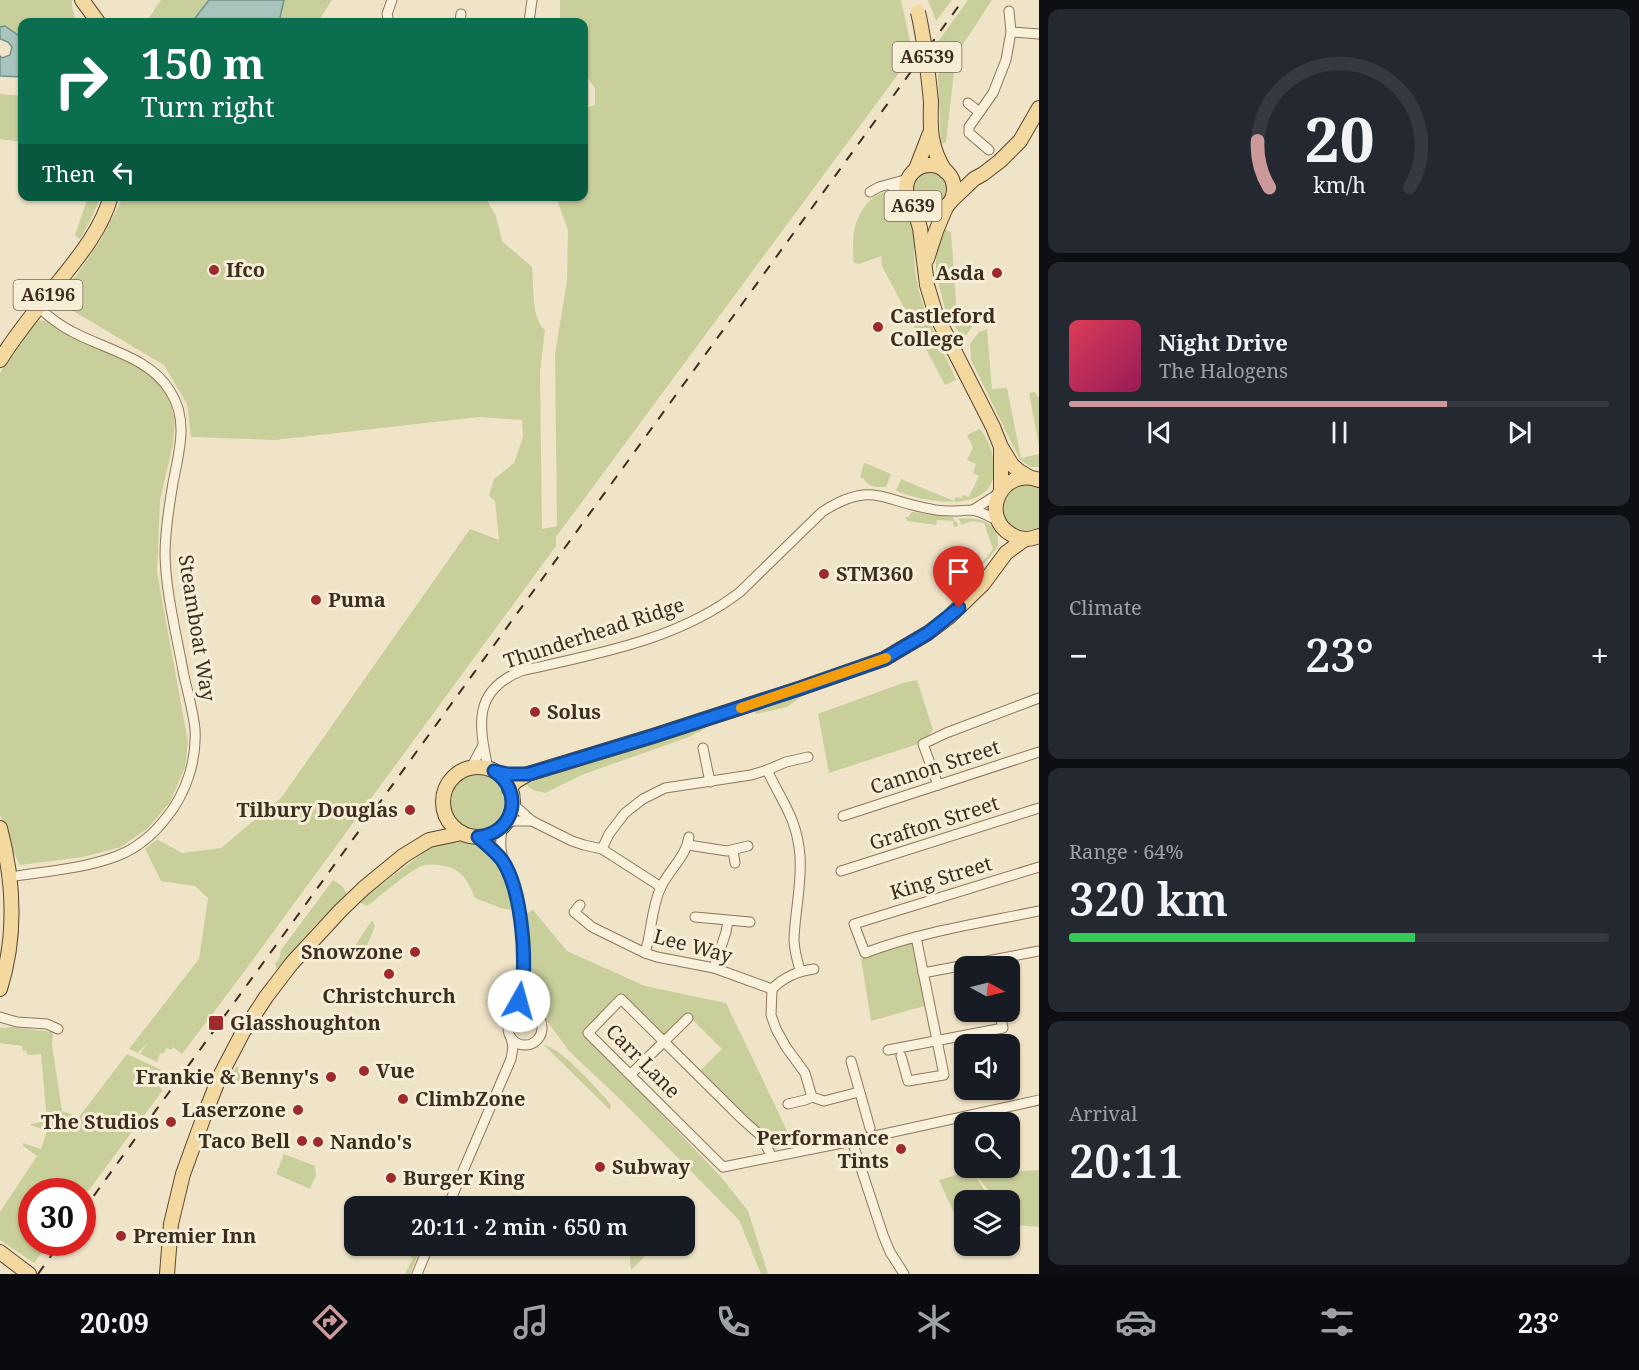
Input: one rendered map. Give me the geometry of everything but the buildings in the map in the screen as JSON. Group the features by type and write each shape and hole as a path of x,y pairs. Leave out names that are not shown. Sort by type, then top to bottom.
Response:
{"main road":[{"path":"82,0 96,18"},
{"name":"A6539","path":"911,187 930,133 931,102 927,55 916,6"},
{"name":"A639","path":"911,187 924,212 935,212 949,203 974,179 1000,161 1020,141 1034,126 1039,108"},
{"name":"A6539","path":"930,133 938,159 946,172"},
{"name":"A639","path":"974,179 958,178 932,165 923,166 911,187 920,228 927,285 936,315 1001,447 1012,465 1034,478"},
{"name":"A639","path":"925,264 936,231 949,203 953,186 946,172"},
{"name":"A6196","path":"0,360 15,336 81,254 96,230 109,201"},
{"name":"A639","path":"1000,492 1001,447"},
{"path":"1006,553 1006,541 996,512 1000,492 1006,484 1014,480 1034,478"},
{"path":"1000,524 1009,534 1034,538"},
{"path":"509,789 516,781 528,774 653,736 884,659 928,633 949,617 983,584 1006,553 1034,538"},
{"path":"491,770 506,782 512,803 511,812 505,824 494,833 478,837 462,833 451,825 443,804 443,794 453,777 471,768 491,770 508,774 528,774"},
{"path":"429,840 440,826 445,814"},
{"path":"0,828 10,877 12,925 0,989"},
{"path":"167,1274 171,1224 183,1174 210,1097 243,1032 280,978 341,910 364,888 403,856 429,840 462,833"},
{"path":"0,1252 29,1274"}],"street":[{"path":"388,18 387,14 392,0"},
{"path":"530,18 532,0"},
{"path":"989,150 969,133 969,127 993,93 1005,60 1011,32 1009,11"},
{"path":"1011,32 1039,34"},
{"path":"968,103 979,112"},
{"path":"870,192 889,185 911,187"},
{"name":"Steamboat Way","path":"10,877 100,862 120,855 138,844 162,823 181,795 189,776 195,744 195,729 173,619 165,555 167,517 181,445 179,410 169,388 149,368 71,332 38,307"},
{"path":"973,510 1000,492"},
{"name":"Thunderhead Ridge","path":"491,770 483,745 482,718 484,704 498,683 521,671 625,645 696,620 740,592 822,512 837,502 850,496 880,495 933,510 973,510 1000,524"},
{"path":"938,785 923,744 1039,698"},
{"name":"Thunderhead Ridge","path":"471,768 483,745"},
{"path":"703,748 710,782"},
{"name":"Cannon Street","path":"843,816 1039,752"},
{"path":"602,849 609,834 625,813 643,799 665,788 710,782 768,770 786,762 808,757"},
{"path":"768,770 787,805 798,840 800,885 794,938 795,955 800,970"},
{"path":"512,803 532,821 572,841 602,849 661,887"},
{"name":"Grafton Street","path":"841,871 1039,808"},
{"path":"518,1012 522,990 523,938 519,908 502,861 500,837 505,824 532,821"},
{"path":"478,837 502,861"},
{"path":"645,953 652,914 661,887 689,841 733,850 748,846"},
{"path":"733,850 735,863"},
{"name":"King Street","path":"916,937 865,953 854,924 1039,867"},
{"name":"Lee Way","path":"580,904 574,912 592,927 645,953 714,968 772,989"},
{"path":"901,1056 908,1081 944,1075 916,937 1039,911"},
{"path":"694,917 750,922"},
{"path":"714,968 728,921"},
{"path":"1018,956 1039,951"},
{"path":"923,973 954,968"},
{"path":"812,1097 805,1073 786,1047 771,1015 772,989 800,970 814,969"},
{"path":"511,1059 536,1041 541,1028 539,1019 531,1012 522,990"},
{"name":"Carr Lane","path":"772,1157 761,1136 621,999 592,1027 588,1033 723,1167 852,1141 1039,1100"},
{"path":"452,1196 511,1059 513,1047 508,1026 510,1019 518,1012 531,1012"},
{"path":"0,1017 17,1022 47,1024 58,1029"},
{"path":"631,1074 688,1018"},
{"path":"888,1050 1003,1028 1002,1022"},
{"path":"511,1038 519,1044 529,1044"},
{"path":"851,1060 870,1128"},
{"path":"788,1104 812,1097 824,1101 859,1092"},
{"path":"852,1141 883,1235 904,1274"},
{"path":"417,1274 424,1256"}],"green space":[{"path":"0,0 72,0 75,18 18,18 18,35 5,26 0,27"},
{"path":"161,0 209,0 195,18 149,18"},
{"path":"284,0 332,0 321,18 280,17"},
{"path":"560,0 901,0 913,54 556,537 556,546 241,976 182,1054 173,1047 171,1050 167,1048 163,1054 160,1053 157,1062 140,1054 148,1042 138,1053 129,1049 199,959 208,898 195,886 161,881 145,849 157,839 182,853 221,848 281,798 470,529 499,540 495,501 489,496 494,479 514,463 523,437 522,420 479,417 275,440 191,437 187,404 164,365 58,302 102,238 121,201 487,201 496,216 502,241 532,267 535,310 545,330 540,372 542,529 557,526 555,354 567,281 568,230 557,201 588,201 588,107 595,105 595,88 588,78 588,18 560,18"},
{"path":"928,0 952,0 936,21"},
{"path":"968,0 992,0 956,55 946,142 941,144 938,77 940,65 937,43"},
{"path":"0,94 18,96 18,141 0,139"},
{"path":"930,172 942,177 947,189 942,201 930,206 918,201 913,189 918,177"},
{"path":"884,192 893,193 892,197 901,204 911,222 919,290 956,380 945,385 882,266 881,256 859,264 853,261 853,235 858,219 868,203"},
{"path":"87,201 99,201 80,239 75,235"},
{"path":"941,228 951,232 957,315 977,314 977,320 964,338 947,317 936,274 936,256"},
{"path":"35,320 48,321 136,365 165,390 175,418 173,444 160,500 157,572 188,742 185,767 170,802 148,828 121,847 83,857 20,865 0,815 0,373 22,336"},
{"path":"987,329 992,389 1007,388 1021,458 1039,454 1039,467 1031,467 1020,460 971,360 970,344 979,332"},
{"path":"1035,392 1039,398 1039,446 1029,393"},
{"path":"980,429 990,445 994,464 992,481 985,492 973,499 958,502 925,499 896,491 901,479 954,501 956,497 961,498 963,495 969,497 979,476 973,473 976,464 967,460 973,447 967,435"},
{"path":"864,463 891,474 886,487 873,486 860,478"},
{"path":"1034,483 1039,485 1039,528 1019,529 1008,522 1005,517 1004,501 1013,486"},
{"path":"912,512 953,517 958,526 954,527 953,521 937,520 936,525 907,521 905,517"},
{"path":"959,518 985,521 993,528 998,538 995,550 972,576 969,567 982,563 993,549 984,523 972,521 961,525"},
{"path":"917,680 933,730 921,743 829,773 818,714"},
{"path":"806,693 787,707 756,714 754,709"},
{"path":"706,728 689,737 584,774 545,793 533,790 525,784 685,731"},
{"path":"477,774 488,776 497,782 503,791 505,802 503,813 497,822 488,828 477,830 466,828 457,822 451,813 449,802 451,791 457,782 466,776"},
{"path":"461,842 483,849 498,865 507,887 512,910 475,898 463,876 447,866 433,864 421,866 410,873 367,906 359,902 432,846"},
{"path":"333,880 343,887 347,895 315,925 277,969 275,964 281,950"},
{"path":"533,910 567,951 645,986 726,1003 794,1145 773,1149 700,1071 722,1049 688,1015 664,1035 621,994 584,1033 722,1178 748,1211 768,1274 761,1274 739,1220 625,1104 569,1051 536,1006 528,991 525,914"},
{"path":"372,920 375,926 364,953 361,952 360,955 351,952"},
{"path":"915,939 928,1005 871,1021 861,959"},
{"path":"12,1027 53,1032 52,1045 62,1111 79,1117 127,1054 168,1073 158,1086 163,1090 96,1180 96,1178 22,1178 37,1156 23,1146 23,1143 41,1149 47,1131 30,1125 47,1121 41,1054 27,1055 22,1046 0,1043 0,1028"},
{"path":"544,1045 559,1053 577,1068 607,1100 611,1106 610,1110"},
{"path":"236,1067 258,1071 269,1077 267,1082 249,1077 233,1087 227,1082"},
{"path":"284,1154 315,1166 316,1175 310,1189 276,1174"},
{"path":"1039,1170 1039,1227 1020,1225 1020,1190 988,1190 978,1178 1020,1178 1020,1172"},
{"path":"954,1175 954,1178 977,1178 984,1190 954,1190 954,1213 939,1180"},
{"path":"18,1185 18,1252 0,1240 0,1212"},
{"path":"24,1256 39,1256 34,1263"},
{"path":"409,1256 417,1256 410,1274 405,1274 413,1258"},
{"path":"630,1256 645,1256 631,1270"}],"water":[{"path":"209,0 284,0 280,18 195,18"},
{"path":"5,26 18,35 18,77 0,76 0,56 2,58 10,55 12,47 8,42 0,39 0,27"}],"railway":[{"path":"96,1193 963,0"},
{"path":"38,1274 51,1256"}],"slow traffic":[{"path":"741,708 886,658"}],"place":[{"name":"Ifco","path":"214,270"},
{"name":"Asda","path":"997,273"},
{"name":"Castleford College","path":"878,327"},
{"name":"STM360","path":"824,574"},
{"name":"Puma","path":"316,600"},
{"name":"Solus","path":"535,712"},
{"name":"Tilbury Douglas","path":"410,810"},
{"name":"Snowzone","path":"415,952"},
{"name":"Christchurch","path":"389,974"},
{"name":"Glasshoughton","path":"216,1023"},
{"name":"Vue","path":"364,1071"},
{"name":"Frankie & Benny's","path":"331,1077"},
{"name":"ClimbZone","path":"403,1099"},
{"name":"Laserzone","path":"298,1110"},
{"name":"The Studios","path":"171,1122"},
{"name":"Taco Bell","path":"302,1141"},
{"name":"Nando's","path":"318,1142"},
{"name":"Performance Tints","path":"901,1149"},
{"name":"Subway","path":"600,1167"},
{"name":"Burger King","path":"391,1178"},
{"name":"Premier Inn","path":"121,1236"}],"route":[{"path":"519,1001 522,990 523,938 519,908 502,861 478,837 487,836 498,830 507,821 511,812 511,793 506,782 494,771 516,775 528,774 653,736 884,659 928,633 959,608"}]}
